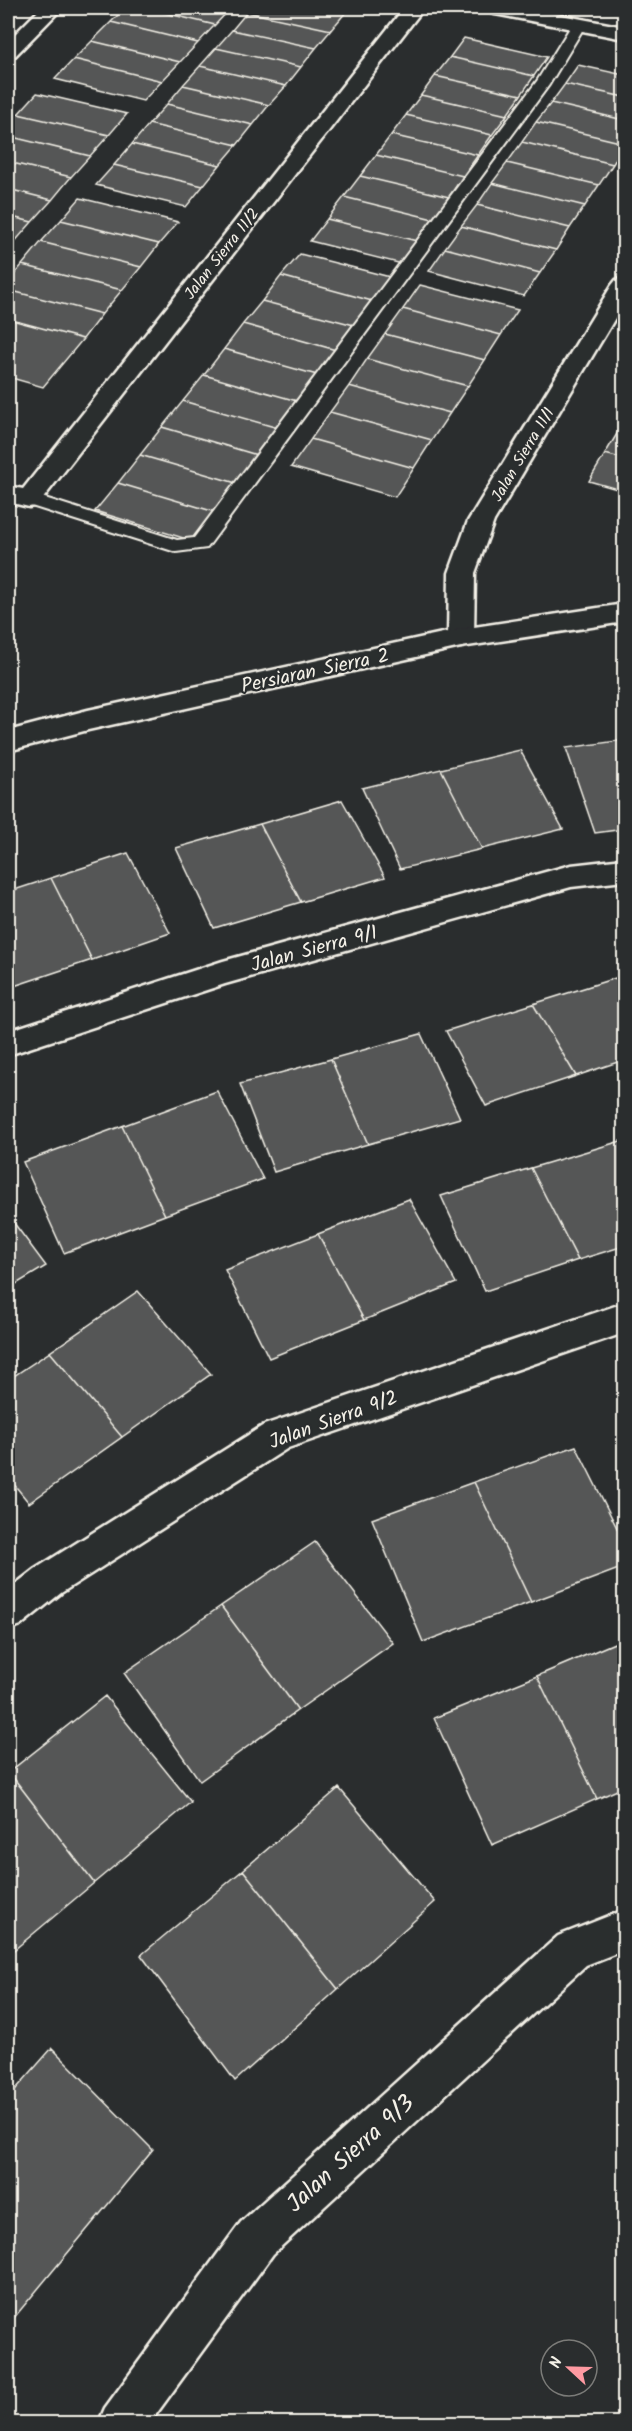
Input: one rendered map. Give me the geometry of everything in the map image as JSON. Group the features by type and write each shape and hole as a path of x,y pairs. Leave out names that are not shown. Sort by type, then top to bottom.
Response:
{"street":[{"path":"8,52 51,8"},
{"name":"Jalan Sierra 11/2","path":"18,497 414,8"},
{"path":"495,8 624,33"},
{"name":"Jalan Sierra 11/1","path":"461,638 462,573 481,521 624,285"},
{"name":"Persiaran Sierra 2","path":"8,741 88,720 461,638 624,613"},
{"name":"Jalan Sierra 9/1","path":"8,1043 223,973 571,876 624,870"},
{"name":"Jalan Sierra 9/2","path":"8,1613 48,1581 278,1436 624,1318"},
{"name":"Jalan Sierra 9/3","path":"121,2424 257,2238 572,1950 624,1930"}],"lane":[{"path":"18,497 177,546 200,544 391,291 544,82 579,24"}],"building":[{"path":"125,8 144,8 215,25 198,43 111,22"},
{"path":"144,8 231,8 215,25"},
{"path":"251,8 323,8 346,12 331,30 247,12"},
{"path":"247,12 331,30 316,48 232,30"},
{"path":"111,22 198,43 180,62 92,41"},
{"path":"232,30 316,48 301,67 216,48"},
{"path":"464,38 547,57 534,76 450,57"},
{"path":"92,41 180,62 162,81 74,59"},
{"path":"216,48 301,67 286,86 200,66"},
{"path":"450,57 534,76 521,95 435,76"},
{"path":"74,59 162,81 143,101 55,79"},
{"path":"578,65 624,75 624,97 565,84"},
{"path":"200,66 286,86 269,105 183,85"},
{"path":"435,76 521,95 507,115 421,95"},
{"path":"565,84 624,97 624,120 551,103"},
{"path":"183,85 269,105 253,125 167,104"},
{"path":"37,93 127,114 109,135 18,114"},
{"path":"421,95 507,115 492,135 406,115"},
{"path":"551,103 624,120 624,143 536,122"},
{"path":"167,104 253,125 237,145 149,124"},
{"path":"18,114 109,135 90,156 8,136 8,124"},
{"path":"406,115 492,135 478,155 391,135"},
{"path":"536,122 624,143 624,146 613,164 522,142"},
{"path":"149,124 237,145 220,165 132,144"},
{"path":"391,135 478,155 463,176 376,155"},
{"path":"8,136 90,156 71,177 8,162"},
{"path":"522,142 613,164 599,185 507,163"},
{"path":"132,144 220,165 203,186 114,165"},
{"path":"376,155 463,176 449,197 360,176"},
{"path":"8,162 71,177 52,200 8,189"},
{"path":"507,163 599,185 585,206 492,183"},
{"path":"114,165 203,186 186,207 96,185"},
{"path":"360,176 449,197 433,219 344,197"},
{"path":"492,183 585,206 570,228 477,205"},
{"path":"8,189 52,200 32,222 8,216"},
{"path":"344,197 433,219 417,241 327,219"},
{"path":"80,198 178,222 159,244 61,220"},
{"path":"477,205 570,228 556,250 461,226"},
{"path":"8,216 32,222 12,245 8,244"},
{"path":"327,219 417,241 402,264 310,241"},
{"path":"61,220 159,244 141,267 41,242"},
{"path":"461,226 556,250 540,273 445,248"},
{"path":"41,242 141,267 122,290 22,265"},
{"path":"445,248 540,273 524,296 429,271"},
{"path":"300,254 390,277 372,301 281,276"},
{"path":"22,265 122,290 102,314 8,290 8,282"},
{"path":"281,276 372,301 354,325 262,301"},
{"path":"420,285 518,310 501,335 403,309"},
{"path":"8,290 102,314 83,339 8,319"},
{"path":"262,301 354,325 336,350 243,324"},
{"path":"403,309 501,335 485,360 385,334"},
{"path":"8,319 83,339 43,387 8,377"},
{"path":"243,324 336,350 317,375 224,349"},
{"path":"385,334 485,360 468,386 367,359"},
{"path":"224,349 317,375 297,401 204,375"},
{"path":"367,359 468,386 450,413 349,386"},
{"path":"204,375 297,401 278,428 183,401"},
{"path":"349,386 450,413 432,440 330,412"},
{"path":"183,401 278,428 257,455 162,427"},
{"path":"330,412 432,440 414,468 311,439"},
{"path":"162,427 257,455 236,483 140,455"},
{"path":"621,427 624,428 624,459 605,454"},
{"path":"311,439 414,468 395,497 291,467"},
{"path":"605,454 624,459 624,491 589,481"},
{"path":"140,455 236,483 215,512 118,483"},
{"path":"118,483 215,512 193,541 95,511"},
{"path":"624,740 624,829 595,833 566,748"},
{"path":"520,750 563,829 482,849 441,769"},
{"path":"441,769 482,849 400,869 362,788"},
{"path":"342,800 385,877 301,902 260,824"},
{"path":"260,824 301,902 214,928 176,848"},
{"path":"128,853 170,933 92,960 51,878"},
{"path":"51,878 92,960 11,987 8,979 8,892"},
{"path":"619,977 624,986 624,1060 576,1076 533,1004"},
{"path":"533,1004 576,1076 486,1106 446,1031"},
{"path":"421,1034 460,1118 368,1144 331,1059"},
{"path":"331,1059 368,1144 274,1172 240,1084"},
{"path":"217,1091 263,1179 165,1215 122,1126"},
{"path":"122,1126 165,1215 64,1253 23,1162"},
{"path":"621,1141 624,1147 624,1246 578,1260 531,1168"},
{"path":"531,1168 578,1260 485,1291 441,1196"},
{"path":"409,1199 456,1283 364,1320 318,1234"},
{"path":"8,1215 46,1266 8,1289"},
{"path":"318,1234 364,1320 269,1358 225,1270"},
{"path":"138,1291 211,1374 122,1437 50,1352"},
{"path":"50,1352 122,1437 29,1503 8,1477 8,1380"},
{"path":"576,1446 624,1542 624,1567 531,1602 474,1482"},
{"path":"474,1482 531,1602 423,1642 372,1519"},
{"path":"315,1542 393,1643 298,1710 221,1606"},
{"path":"221,1606 298,1710 200,1781 124,1673"},
{"path":"624,1639 624,1787 597,1799 537,1676"},
{"path":"537,1676 597,1799 492,1845 434,1718"},
{"path":"105,1696 191,1802 94,1883 9,1772"},
{"path":"8,1773 94,1883 8,1955"},
{"path":"339,1788 435,1902 338,1989 243,1870"},
{"path":"243,1870 338,1989 235,2081 141,1955"},
{"path":"52,2048 153,2150 8,2325 8,2098"}]}
